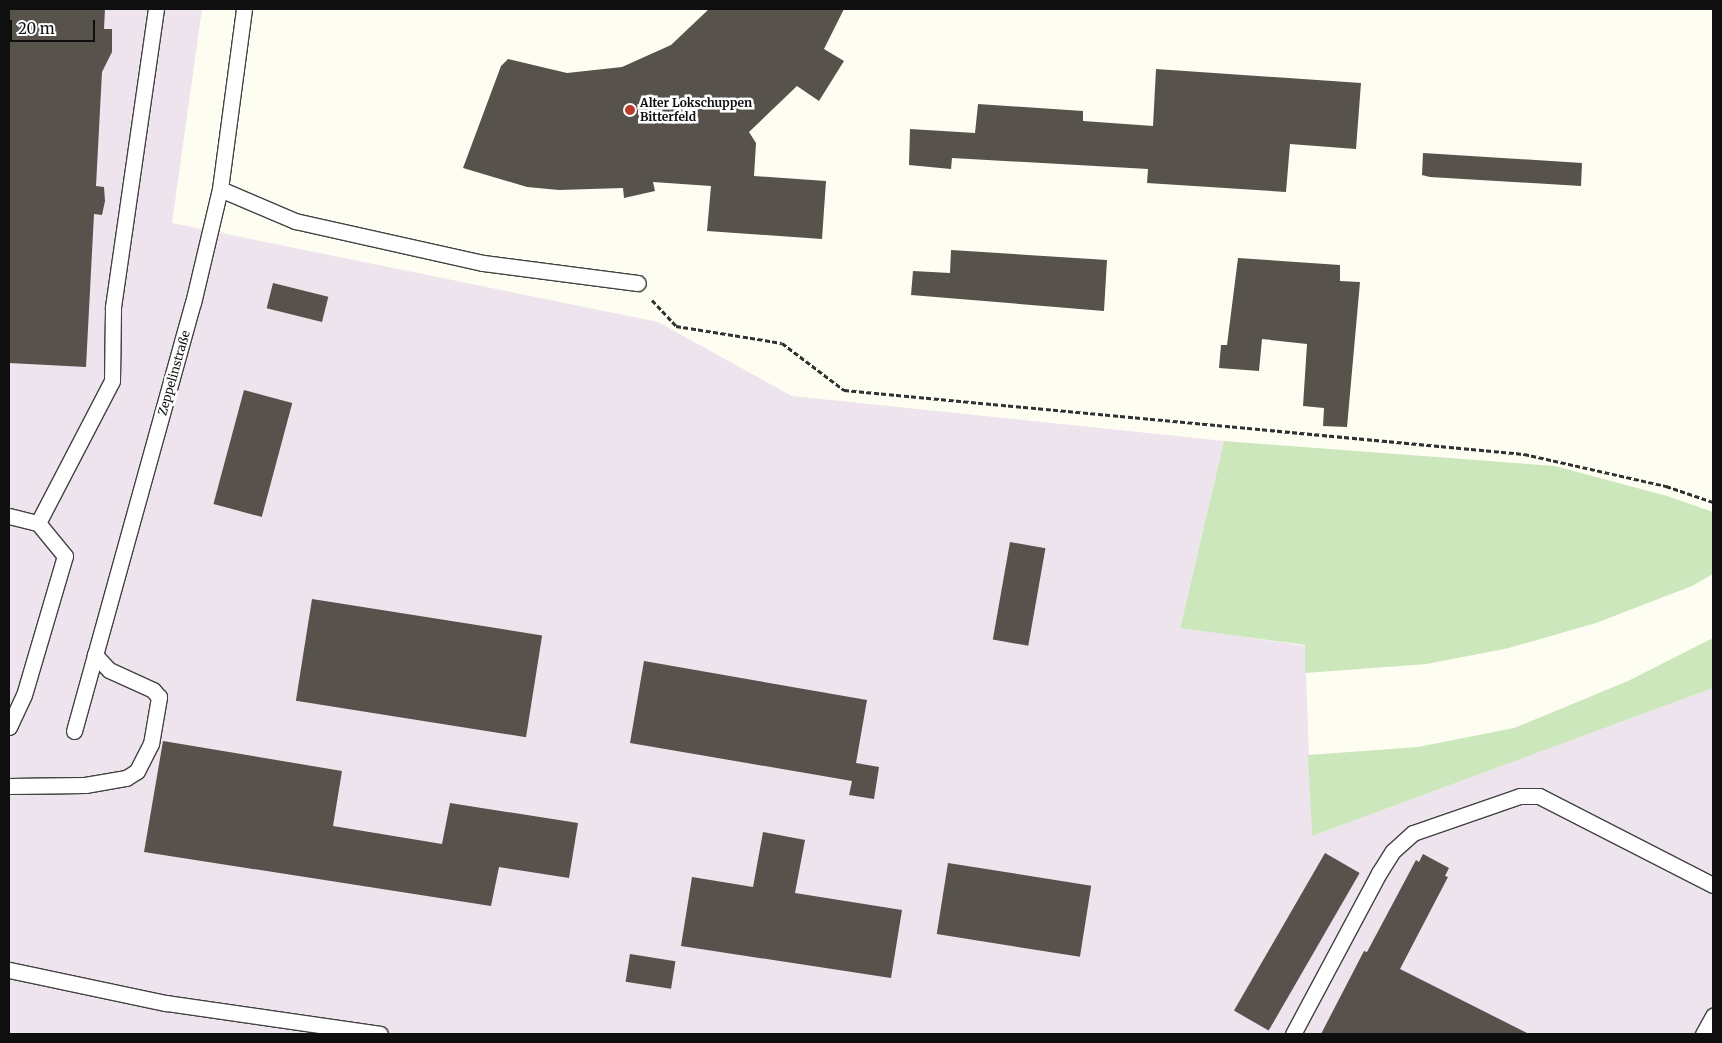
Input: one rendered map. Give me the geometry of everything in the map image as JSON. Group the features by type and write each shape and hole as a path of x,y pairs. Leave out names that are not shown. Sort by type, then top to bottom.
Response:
{"lane":[{"path":"38,523 112,381 113,307 156,9"},
{"name":"Zeppelinstraße","path":"74,731 193,303 220,189 244,9"},
{"path":"220,189 295,221 426,251 483,263 638,283"},
{"path":"9,516 38,523 65,556 24,695 9,727"},
{"path":"9,786 85,785 126,778 138,770 151,744 159,697 153,690 109,670 95,655"},
{"path":"1293,1034 1379,874 1393,851 1413,833 1520,796 1539,796 1713,885"},
{"path":"9,970 166,1004 380,1034"},
{"path":"1703,1034 1713,1016"}],"path":[{"path":"638,283 676,326 782,343 844,390 1524,454 1666,486 1713,502"}],"shaded area":[{"path":"9,9 202,9 172,223 658,322 792,396 1224,441 1180,627 1305,646 1312,836 1713,688 1713,1034 9,1034"}],"green space":[{"path":"1224,441 1555,466 1667,496 1713,512 1713,574 1692,586 1596,623 1509,648 1427,664 1305,673 1305,645 1180,628"},
{"path":"1713,638 1713,688 1312,836 1308,755 1418,747 1514,728 1628,681"}],"building":[{"path":"9,9 105,9 104,29 112,29 112,52 102,72 96,186 104,187 105,201 102,215 94,214 86,367 9,363"},
{"name":"Alter Lokschuppen Bitterfeld","path":"709,9 844,9 824,49 844,61 819,101 797,86 749,132 756,143 754,176 826,181 822,239 707,231 711,186 653,182 655,191 624,198 623,188 559,190 527,187 463,168 501,66 508,59 567,73 622,67 671,45"},
{"path":"1156,69 1361,83 1356,149 1290,144 1286,192 1147,183 1148,169 952,158 951,169 909,165 910,129 975,133 978,104 1083,111 1083,121 1153,126"},
{"path":"1423,153 1582,163 1581,186 1430,177 1422,175"},
{"path":"951,250 1107,260 1104,311 911,295 913,271 950,273"},
{"path":"1238,258 1340,265 1340,281 1360,282 1347,427 1323,426 1324,408 1303,406 1307,344 1262,339 1259,371 1219,368 1221,345 1227,345"},
{"path":"273,283 328,297 322,322 267,308"},
{"path":"244,390 292,403 262,517 213,504"},
{"path":"1010,542 1045,548 1028,646 993,639"},
{"path":"312,599 542,635 526,737 296,701"},
{"path":"644,661 867,700 856,763 879,767 874,799 849,795 852,781 630,743"},
{"path":"163,741 342,771 333,826 442,844 450,803 578,823 569,878 499,867 491,906 144,852"},
{"path":"763,832 805,840 795,893 902,910 891,978 681,946 692,877 753,887"},
{"path":"1325,853 1360,873 1269,1031 1234,1011"},
{"path":"1423,854 1449,868 1445,876 1448,877 1400,969 1529,1034 1321,1034 1364,951 1367,952 1416,860 1419,862"},
{"path":"948,863 1091,886 1080,957 937,934"},
{"path":"630,954 675,961 671,989 626,982"}],"place":[{"name":"Alter Lokschuppen Bitterfeld","path":"630,110"}]}
